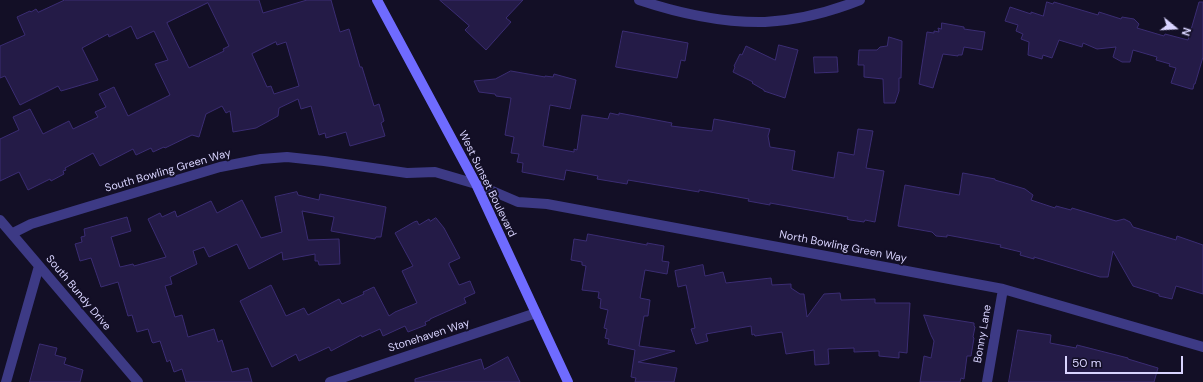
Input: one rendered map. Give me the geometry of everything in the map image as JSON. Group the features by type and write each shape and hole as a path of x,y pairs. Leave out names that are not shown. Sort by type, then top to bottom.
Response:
{"main road":[{"name":"West Sunset Boulevard","path":"377,0 476,184 568,382"}],"street":[{"path":"638,0 717,20 765,22 811,16 860,0"},
{"name":"South Bowling Green Way","path":"12,233 31,224 220,166 261,159 287,158 310,160 407,173 430,171 476,184"},
{"name":"North Bowling Green Way","path":"476,184 518,202 547,204 1003,289 1203,347"},
{"name":"South Bundy Drive","path":"0,220 138,382"},
{"path":"6,382 39,266"},
{"name":"Bonny Lane","path":"987,382 1003,289"},
{"name":"Stonehaven Way","path":"330,382 536,313"}],"building":[{"path":"65,0 259,0 263,13 307,0 331,0 340,32 349,29 360,67 362,67 374,106 379,104 384,121 381,123 385,136 350,146 346,132 326,138 325,133 319,135 311,106 301,109 298,99 279,108 278,116 256,128 233,132 230,111 226,113 222,106 206,114 199,137 192,135 153,152 151,148 136,155 133,149 100,166 93,153 65,168 66,170 63,171 64,174 28,190 19,172 0,181 0,139 19,130 13,117 30,109 43,134 69,121 73,129 98,117 95,112 106,107 99,94 114,87 128,116 170,95 155,64 168,60 154,31 137,39 131,26 109,37 108,34 82,48 98,80 61,91 58,86 20,105 5,76 0,78 0,46 25,35 17,17 36,9 38,12","holes":["208,3 229,46 223,49 224,51 189,68 167,23","276,42 277,45 286,42 299,86 274,94 271,86 267,87 252,54"]},
{"path":"440,0 523,0 506,18 511,22 486,50 465,30 469,26"},
{"path":"1047,2 1053,4 1054,2 1098,15 1099,12 1121,19 1122,17 1134,19 1139,24 1137,28 1164,36 1165,34 1188,40 1199,2 1203,2 1203,57 1193,89 1171,83 1176,68 1169,66 1170,64 1156,60 1157,57 1133,50 1130,62 1122,62 1113,57 1116,47 1097,49 1083,43 1082,47 1059,40 1052,58 1043,55 1042,59 1028,55 1029,42 1021,39 1023,34 1016,31 1018,25 1005,21 1010,7 1031,14 1031,12 1043,16"},
{"path":"942,23 964,27 964,29 985,32 982,50 964,47 962,55 958,56 943,54 933,88 919,84 927,32 939,32 938,28 941,29"},
{"path":"623,31 688,43 685,61 681,60 677,78 616,67"},
{"path":"889,37 902,41 901,78 899,78 899,91 895,103 884,103 883,79 864,77 864,65 858,65 859,50 877,50 880,47 887,46"},
{"path":"779,45 798,50 785,98 764,91 752,83 753,82 733,72 734,66 740,54 742,55 746,46 775,60"},
{"path":"814,57 837,57 838,72 815,73"},
{"path":"511,71 545,77 553,77 554,74 576,80 570,109 550,105 543,146 574,152 574,149 577,150 582,115 608,119 610,113 619,115 619,113 672,123 671,126 712,131 714,119 770,129 768,136 770,147 795,151 792,170 834,178 838,152 854,155 858,129 873,131 866,168 884,171 875,222 850,220 847,219 848,217 770,203 770,205 748,201 749,199 699,190 699,192 628,180 627,184 597,179 598,176 566,170 564,180 522,172 523,163 517,162 519,154 511,153 514,137 505,135 511,98 479,92 474,81 495,79"},
{"path":"963,173 995,179 1025,189 1033,195 1031,200 1055,208 1056,206 1071,210 1072,208 1116,221 1124,219 1130,222 1133,227 1176,240 1177,236 1203,245 1203,294 1176,286 1172,299 1159,296 1159,294 1133,286 1113,251 1108,277 1100,277 1034,257 1034,259 1020,255 1021,252 1000,247 1001,245 947,235 947,237 936,236 932,232 898,226 905,185 959,195"},
{"path":"297,192 298,195 319,200 320,194 386,207 381,237 376,237 375,239 331,231 334,217 302,211 308,240 339,239 340,264 319,265 318,261 315,261 315,254 283,260 282,252 249,269 237,244 209,257 204,247 193,251 197,264 170,277 172,284 165,286 175,317 182,315 188,337 214,329 218,342 222,340 232,372 248,368 252,382 186,382 182,369 174,372 170,360 167,362 160,341 152,342 148,329 137,332 132,315 128,316 118,282 101,287 91,258 80,261 75,244 82,242 81,237 85,236 84,229 127,217 131,231 111,237 120,267 133,264 134,266 166,257 148,219 160,213 162,217 175,211 177,217 211,201 217,213 242,200 261,238 282,232 275,197"},
{"path":"436,218 444,228 460,258 449,263 459,285 470,281 475,293 464,298 466,303 430,319 425,322 426,325 408,332 405,326 383,336 380,329 362,337 361,335 331,351 329,347 299,361 296,354 272,367 240,301 271,285 286,316 304,308 308,315 339,299 342,304 364,294 363,292 374,287 389,316 417,303 402,271 413,266 395,233 414,222 417,221 419,225 429,219 430,221"},
{"path":"588,234 647,245 647,243 664,246 662,261 669,262 667,274 645,270 640,298 650,300 648,316 644,316 639,346 675,351 638,362 677,368 674,382 635,382 636,378 631,377 635,350 608,344 609,339 605,338 607,329 604,328 608,310 600,308 601,299 598,298 599,292 582,290 586,266 582,265 582,262 571,260 574,239 586,241"},
{"path":"703,265 705,276 723,272 726,283 771,278 772,285 791,284 791,288 800,294 804,294 807,317 824,294 840,293 841,300 875,299 875,303 910,303 907,353 899,352 899,358 879,356 879,351 854,352 854,348 828,349 829,364 815,365 814,350 786,354 782,332 755,336 754,334 752,335 751,326 706,334 708,341 696,344 691,329 695,328 686,285 678,287 675,271"},
{"path":"924,315 974,323 974,338 971,356 967,356 964,379 961,378 960,382 920,382 924,356 931,358 934,341"},
{"path":"1018,330 1051,335 1050,343 1076,348 1077,345 1128,358 1158,368 1154,382 1009,382"},
{"path":"40,344 57,348 55,355 66,358 64,364 83,370 80,382 30,382"},
{"path":"508,357 520,382 415,382 415,379 481,359 484,369"}]}
